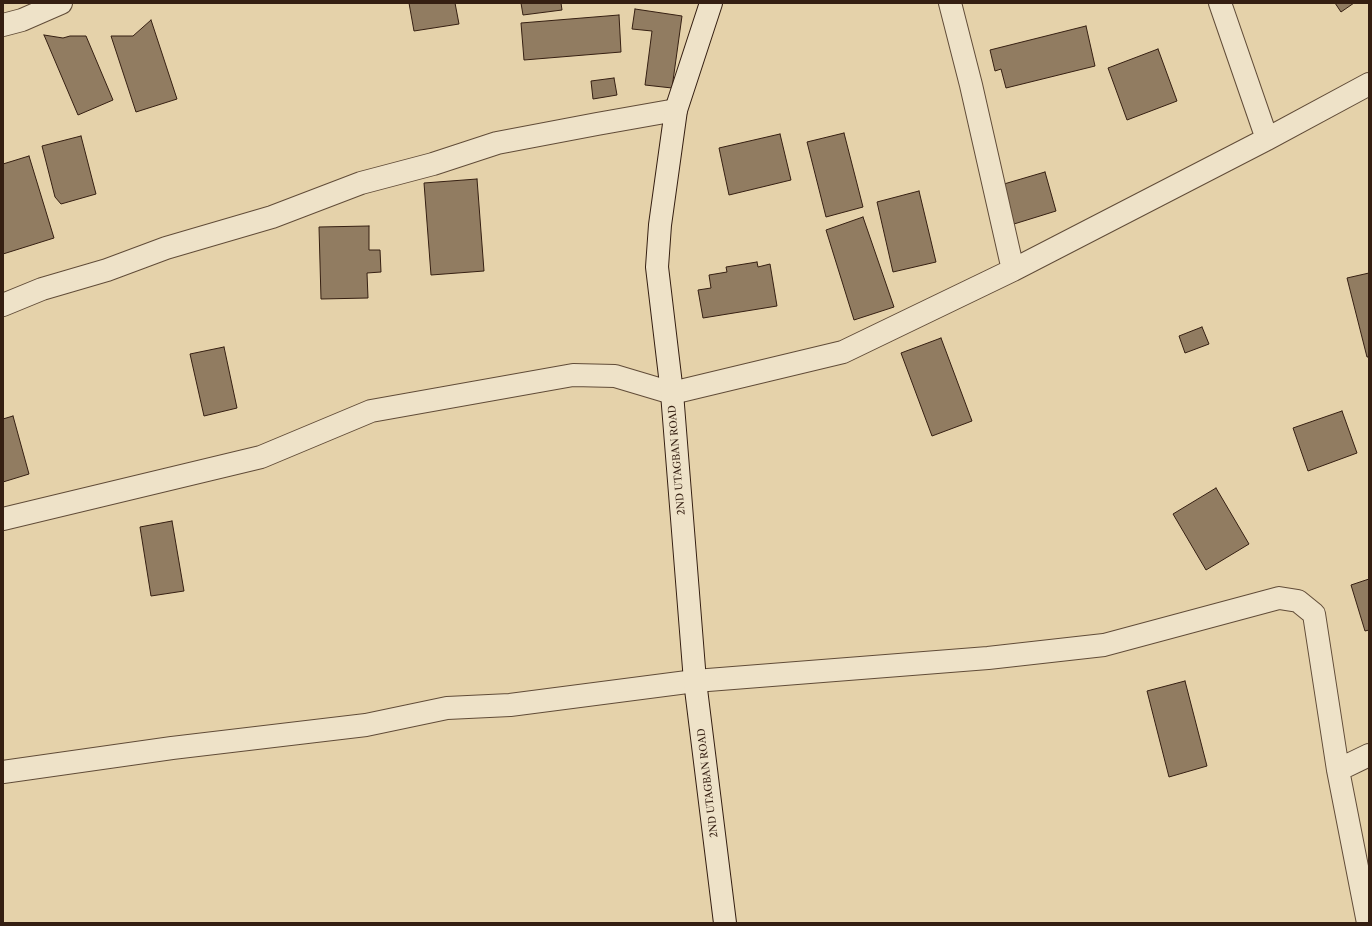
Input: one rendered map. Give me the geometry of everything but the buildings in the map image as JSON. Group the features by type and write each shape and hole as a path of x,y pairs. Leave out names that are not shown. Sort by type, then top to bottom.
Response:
{"street":[{"path":"3,25 22,20 61,3"},
{"name":"2ND UTAGBAN ROAD","path":"711,3 676,110 660,225 657,268 672,393 695,681 725,923"},
{"path":"950,3 971,85 1013,270"},
{"path":"1220,3 1267,139"},
{"path":"3,519 261,457 371,411 573,375 615,376 672,393 843,352 1013,270 1267,139 1369,84"},
{"path":"3,305 42,289 107,270 166,248 272,217 361,182 433,164 496,143 676,110"},
{"path":"3,772 172,748 366,725 448,708 510,705 695,681 988,658 1104,645 1279,598 1298,601 1314,614 1338,770 1368,923"},
{"path":"1338,770 1369,755"}]}
